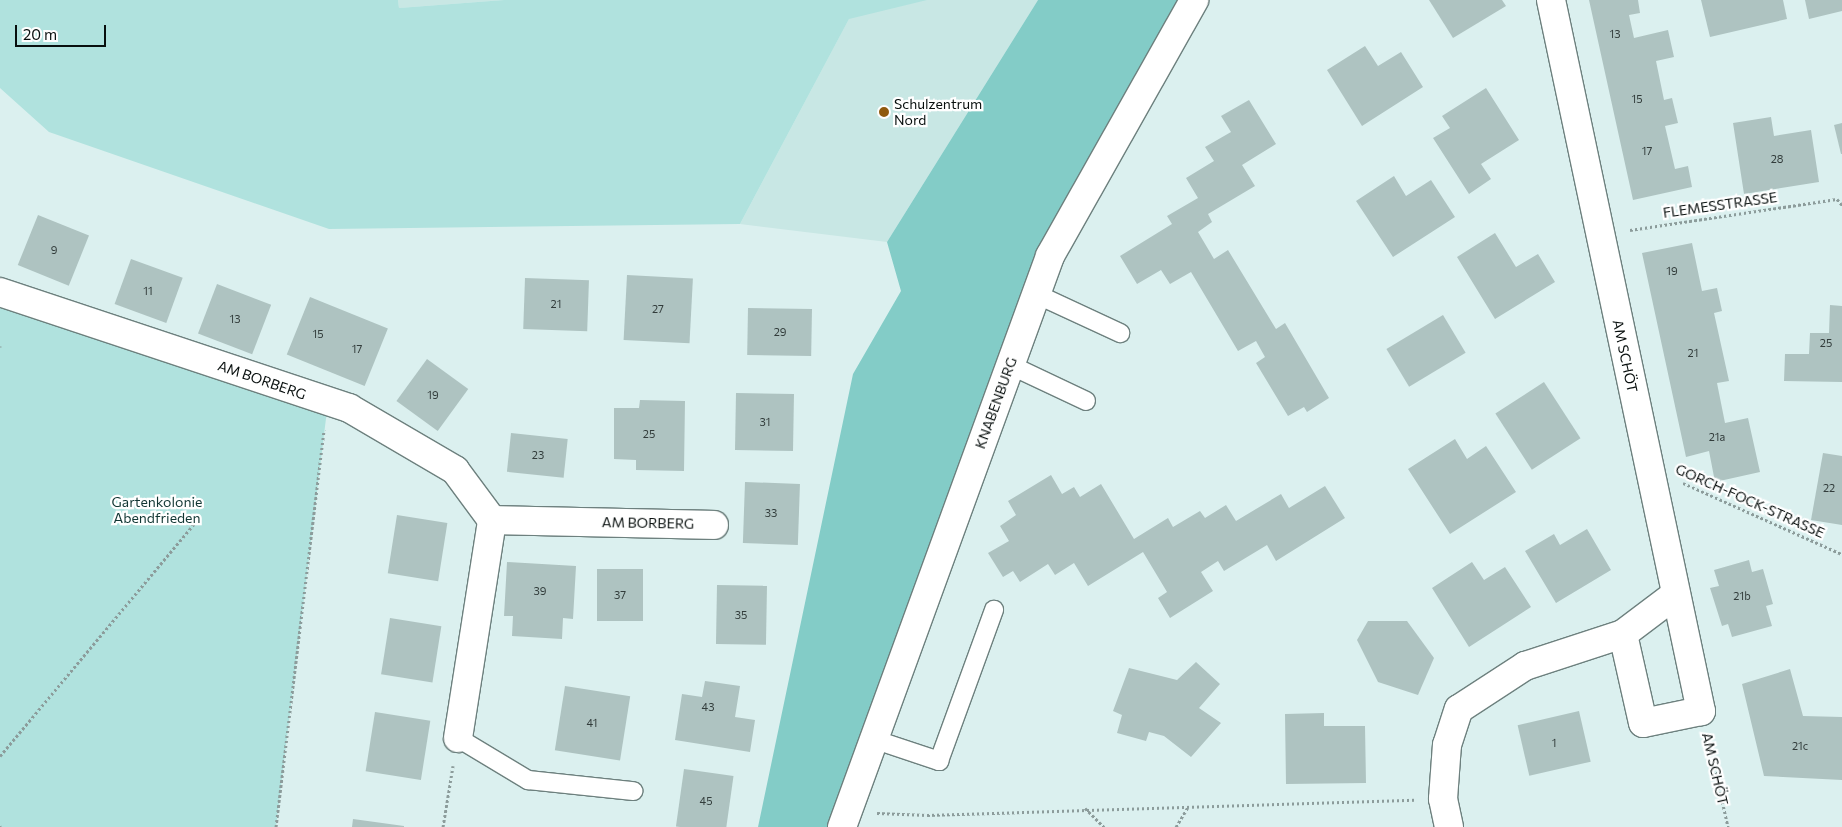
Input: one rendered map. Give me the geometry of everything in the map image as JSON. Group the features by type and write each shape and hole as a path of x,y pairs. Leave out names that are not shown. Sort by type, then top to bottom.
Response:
{"street":[{"name":"KNABENBURG","path":"844,819 1050,256 1194,0"},
{"name":"AM SCHÖT","path":"1551,0 1648,468 1702,711"},
{"name":"AM BORBERG","path":"0,292 348,408 455,470 492,520 714,525"},
{"path":"458,738 492,520"},
{"path":"1449,827 1443,799 1447,746 1459,709 1525,666 1623,634 1676,594"},
{"path":"1623,634 1644,723 1702,711"}],"lane":[{"path":"1036,294 1120,333"},
{"path":"1010,365 1086,401"},
{"path":"873,739 939,761 994,610"},
{"path":"458,738 528,780 633,790"}],"path":[{"name":"FLEMESSTRASSE","path":"1600,234 1836,199 1842,205"},
{"path":"276,827 328,402"},
{"name":"GORCH-FOCK-STRASSE","path":"1648,468 1842,554"},
{"path":"0,756 198,519"},
{"name":"AM SCHÖT","path":"1702,711 1728,827"},
{"path":"443,827 458,738"},
{"path":"844,819 1084,808 1188,807 1443,799"},
{"path":"1176,827 1188,807"},
{"path":"1084,808 1104,827"}],"shaded area":[{"path":"398,0 504,0 399,8"},
{"name":"Schulzentrum Nord","path":"859,0 1038,0 887,242 740,224"},
{"path":"1038,0 1194,0 1050,256 842,827 758,827 853,374 901,291 887,242"}],"green space":[{"path":"0,0 398,0 399,8 504,0 927,0 849,19 740,224 329,229 49,132 0,88"},
{"name":"Gartenkolonie Abendfrieden","path":"0,292 328,402 276,827 0,827"}],"building":[{"path":"1429,0 1502,0 1506,6 1453,38"},
{"path":"1589,0 1638,0 1640,13 1629,15 1634,38 1668,30 1674,57 1656,61 1664,100 1672,98 1678,123 1665,126 1675,169 1688,166 1692,187 1633,200"},
{"path":"1701,0 1783,0 1787,19 1710,37"},
{"path":"1805,0 1842,0 1842,11 1809,19"},
{"path":"1365,46 1378,66 1401,52 1423,87 1362,126 1327,70"},
{"path":"1486,88 1519,140 1481,164 1491,179 1469,194 1433,138 1450,128 1442,116"},
{"path":"1249,100 1276,144 1242,165 1255,186 1208,214 1212,222 1198,232 1214,259 1228,250 1276,329 1285,323 1329,398 1307,412 1304,407 1288,416 1256,363 1265,357 1256,341 1238,351 1191,272 1170,284 1161,270 1137,284 1120,256 1172,224 1167,216 1198,198 1186,178 1214,161 1205,147 1231,132 1221,116"},
{"path":"1771,117 1774,136 1811,130 1819,182 1744,194 1733,123"},
{"path":"1842,123 1842,154 1841,154 1834,125"},
{"path":"1394,176 1406,196 1431,180 1455,217 1393,257 1356,201"},
{"path":"38,215 89,236 69,286 18,265"},
{"path":"1495,233 1516,267 1538,254 1555,282 1495,319 1457,257"},
{"path":"1692,243 1702,291 1717,288 1722,311 1714,313 1729,381 1717,383 1725,423 1748,418 1760,472 1715,482 1709,451 1686,457 1642,253"},
{"path":"131,259 183,278 166,323 115,304"},
{"path":"627,275 693,278 690,343 624,340"},
{"path":"525,278 589,280 587,331 523,329"},
{"path":"217,284 271,305 252,354 198,333"},
{"path":"310,297 388,328 365,386 287,354"},
{"path":"1830,305 1842,306 1842,382 1784,381 1785,354 1809,354 1810,333 1829,333"},
{"path":"748,308 812,309 811,356 747,355"},
{"path":"1443,315 1466,353 1409,387 1386,349"},
{"path":"427,359 468,389 438,431 396,401"},
{"path":"1544,382 1580,438 1532,470 1495,414"},
{"path":"736,393 794,394 793,451 735,450"},
{"path":"640,400 685,401 684,471 636,470 636,460 614,459 614,408 639,408"},
{"path":"511,433 568,439 564,478 507,472"},
{"path":"1455,439 1467,459 1486,446 1516,492 1450,534 1408,469"},
{"path":"1823,453 1842,456 1842,525 1811,520"},
{"path":"1051,475 1062,494 1074,487 1080,497 1101,484 1134,539 1168,518 1173,527 1200,511 1205,518 1226,505 1236,521 1281,494 1289,508 1325,486 1345,518 1276,561 1267,545 1224,571 1218,561 1201,572 1213,591 1170,618 1158,598 1167,592 1143,552 1088,586 1074,563 1055,575 1048,564 1020,582 1013,571 1003,577 988,553 1009,541 1000,526 1016,515 1008,501"},
{"path":"745,482 800,484 798,545 743,543"},
{"path":"397,515 447,523 438,581 388,573"},
{"path":"1587,529 1611,570 1556,603 1525,551 1554,534 1560,545"},
{"path":"1749,560 1752,572 1763,569 1773,604 1766,606 1772,626 1732,637 1728,624 1722,626 1710,588 1719,586 1714,570"},
{"path":"507,562 576,566 573,619 563,618 562,639 512,636 513,616 504,616"},
{"path":"1472,562 1484,580 1505,567 1531,607 1469,647 1432,588"},
{"path":"597,569 643,569 643,621 597,621"},
{"path":"717,585 767,586 766,645 716,644"},
{"path":"390,618 441,626 432,682 381,674"},
{"path":"1368,621 1407,621 1434,658 1418,695 1378,682 1357,640"},
{"path":"1196,662 1220,684 1199,708 1221,723 1191,757 1164,736 1149,732 1146,741 1117,733 1122,715 1113,711 1129,668 1177,680"},
{"path":"1790,669 1803,716 1842,717 1842,780 1764,776 1742,684"},
{"path":"705,681 740,686 735,717 755,720 750,752 675,740 682,694 702,697"},
{"path":"565,686 630,696 620,761 555,750"},
{"path":"1579,711 1591,762 1529,776 1518,725"},
{"path":"375,712 430,721 421,780 366,771"},
{"path":"1324,713 1324,726 1365,726 1366,783 1286,784 1285,714"},
{"path":"684,769 734,776 726,827 676,826"},
{"path":"353,819 404,826 404,827 352,827"}],"place":[{"name":"Schulzentrum Nord","path":"884,112"}]}
